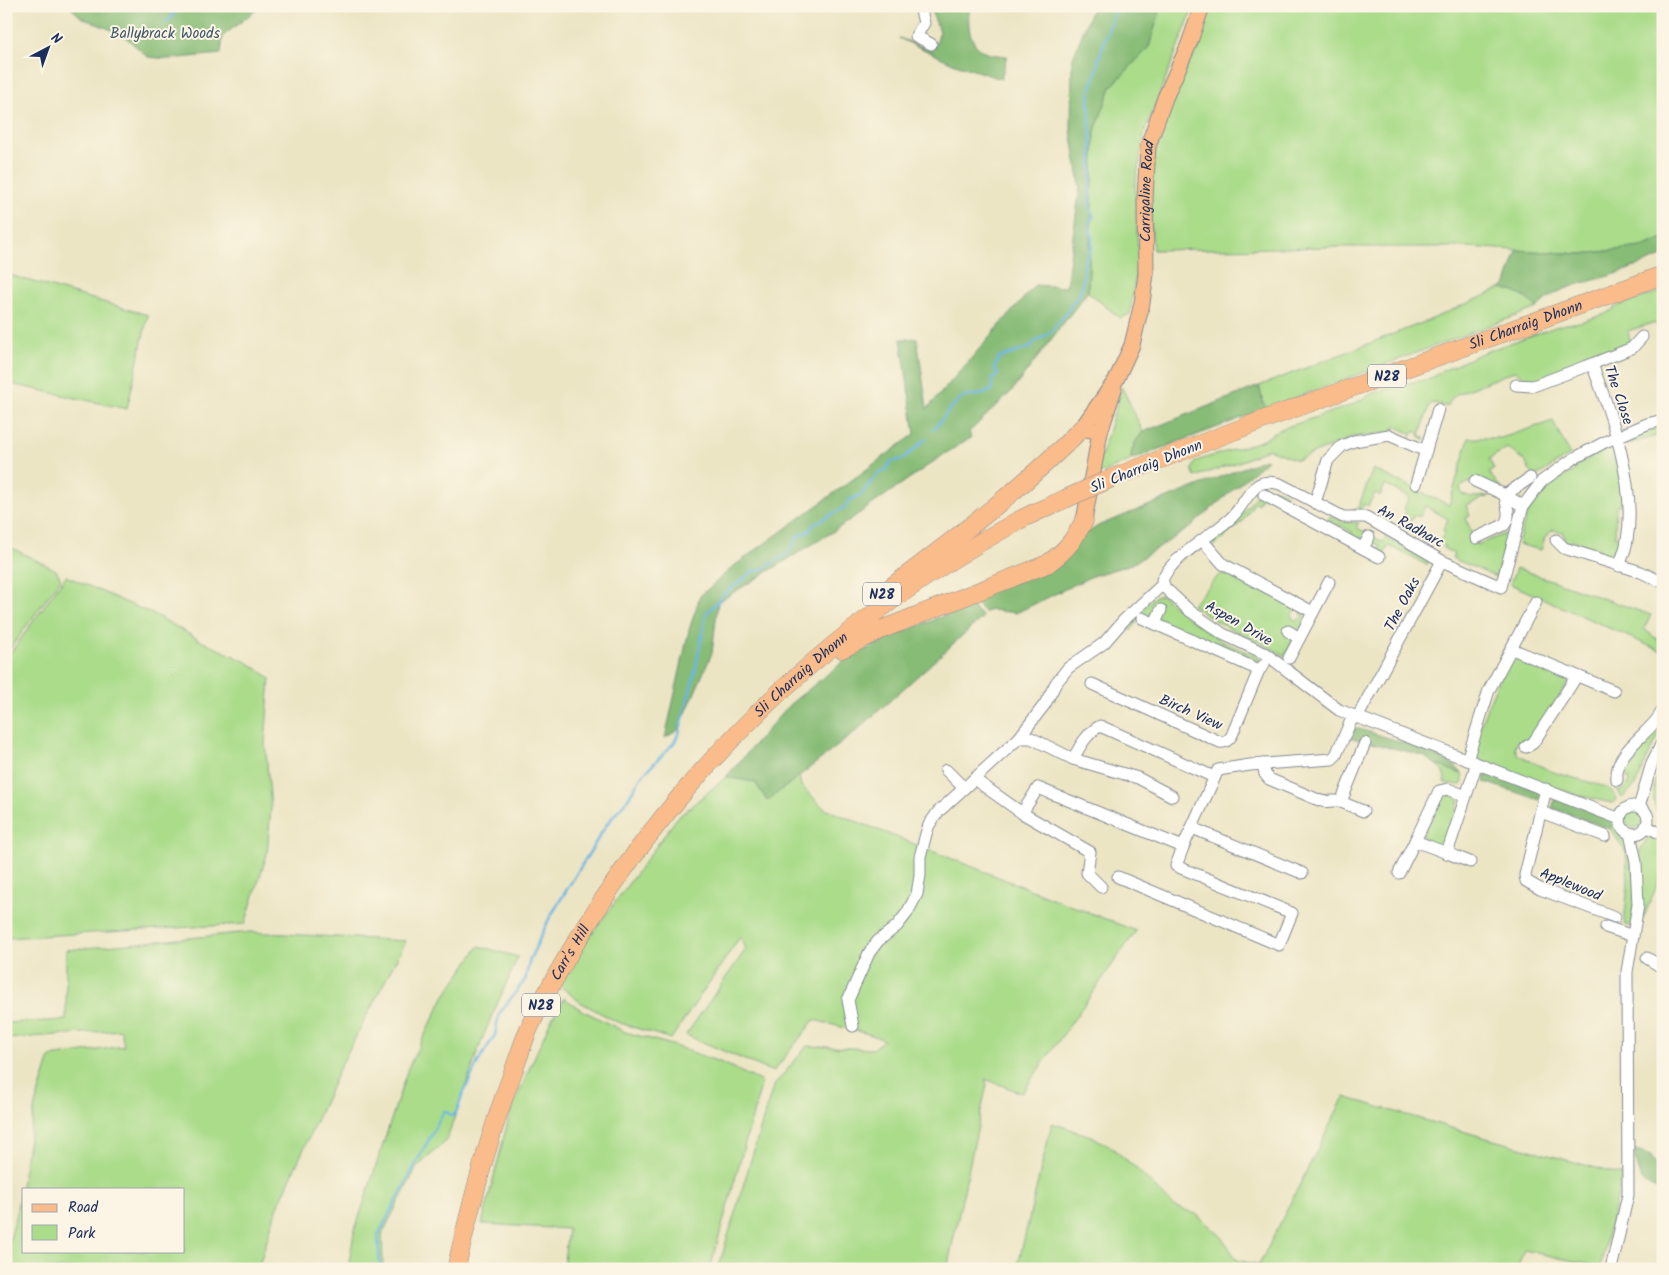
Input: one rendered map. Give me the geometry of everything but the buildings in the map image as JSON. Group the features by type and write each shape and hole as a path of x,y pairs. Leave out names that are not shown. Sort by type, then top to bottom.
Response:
{"highway":[{"name":"Sli Charraig Dhonn","path":"698,776 780,692 833,646 877,611 968,550 1016,522 1112,478 1268,418 1663,275"},
{"name":"N28","path":"698,776 714,752 741,719 791,669 838,628 945,547 1047,462 1082,428"},
{"name":"N28","path":"698,776 717,762 776,705 838,650 883,629 1047,564 1063,553 1084,521"},
{"name":"Carr's Hill","path":"456,1269 480,1174 504,1095 530,1027 556,975 613,885 653,828 698,776"}],"main road":[{"name":"Carrigaline Road","path":"1082,428 1116,380 1132,345 1142,303 1146,274 1148,146 1165,98 1189,44 1202,6"},
{"name":"Carrigaline Road","path":"1084,521 1100,432 1113,395 1116,380"},
{"path":"1082,428 1100,432"}],"street":[{"path":"920,6 924,23 916,36 931,44"},
{"name":"The Close","path":"1516,385 1533,386 1592,364 1632,348 1642,337"},
{"name":"The Close","path":"1592,364 1617,437 1628,496 1629,520 1627,542 1619,566"},
{"path":"1416,484 1438,409"},
{"path":"1442,561 1501,587 1523,506 1542,481 1573,459 1647,424 1663,420"},
{"path":"853,1026 848,1000 869,953 878,940 897,926 908,913 917,894 920,857 929,825 938,812 1018,738 1045,704 1056,683 1068,668 1104,642 1122,621 1163,584 1163,577 1174,563 1232,517 1259,485 1267,482 1275,483 1316,504 1328,460 1342,446 1354,441 1389,435 1426,450"},
{"path":"1505,495 1530,478"},
{"path":"1475,481 1523,506"},
{"path":"1287,507 1295,492"},
{"path":"1264,495 1378,557"},
{"path":"1476,538 1504,526 1507,522 1509,517 1505,495"},
{"name":"An Radharc","path":"1316,504 1343,517 1366,517 1442,561"},
{"path":"1363,548 1369,537"},
{"path":"1556,540 1564,548 1641,572 1657,580"},
{"path":"1203,541 1223,564 1313,612"},
{"name":"The Oaks","path":"1263,764 1332,759 1336,755 1355,717 1442,561"},
{"name":"Aspen Drive","path":"1163,584 1190,612 1223,634 1257,649 1271,658 1285,662 1329,582"},
{"path":"1447,853 1466,796 1471,762 1489,690 1536,602"},
{"path":"1155,623 1160,610"},
{"path":"1142,618 1259,670"},
{"name":"Aspen Drive","path":"1288,631 1299,638"},
{"path":"1512,648 1614,691"},
{"name":"Birch View","path":"1095,690 1224,742 1232,735 1259,670 1271,658"},
{"path":"1285,662 1326,702 1339,710 1620,819"},
{"path":"1526,747 1533,743 1576,676"},
{"path":"1618,780 1616,770 1620,760 1652,726 1663,710"},
{"path":"1073,758 1085,738 1100,726 1214,776"},
{"path":"1018,738 1031,738 1073,758 1138,778 1172,796"},
{"path":"1639,807 1652,763 1663,741"},
{"path":"1341,802 1352,758 1365,743"},
{"path":"1118,877 1279,945 1292,913 1176,866 1216,772 1221,768 1263,764 1266,777 1269,779 1321,801 1326,802 1335,799 1363,811"},
{"path":"946,770 964,788"},
{"path":"974,779 1022,813 1090,852 1087,873 1101,887"},
{"path":"1022,813 1038,788 1183,847"},
{"path":"1399,873 1439,791 1448,789 1466,796"},
{"name":"Applewood","path":"1546,789 1525,875 1526,881 1540,889 1615,917"},
{"path":"1634,806 1639,807 1646,813 1647,821 1646,826 1639,832 1630,833 1622,828 1620,819 1626,808 1634,806"},
{"path":"1541,812 1605,836"},
{"path":"1646,826 1663,835"},
{"path":"1192,828 1302,873"},
{"path":"1612,1269 1628,1195 1627,972 1637,916 1634,846 1630,833"},
{"path":"1414,841 1470,862"},
{"path":"1606,927 1633,936"},
{"path":"1646,958 1663,968"}],"green space":[{"name":"Ballybrack Woods","path":"69,6 261,6 223,36 221,54 169,59 148,57 122,34 82,18"},
{"path":"929,6 970,6 969,25 975,43 986,53 1007,56 1001,79 955,64 899,38 933,51 940,32"},
{"path":"1093,6 1161,6 1149,47 1111,87 1095,131 1088,291 1012,391 969,432 971,438 946,453 831,533 718,602 712,653 679,729 665,738 689,630 700,596 734,566 915,434 901,339 917,338 927,409 1035,285 1066,287 1080,186 1071,130 1072,60"},
{"path":"1161,6 1194,6 1145,131 1135,185 1138,257 1130,314 1120,318 1088,292 1095,131 1111,87 1149,47"},
{"path":"1209,6 1663,6 1663,238 1642,247 1582,254 1468,247 1153,250 1151,190 1155,154 1166,116"},
{"path":"1663,238 1663,256 1621,272 1563,290 1553,295 1537,308 1521,295 1502,288 1506,284 1517,250 1582,254 1642,247"},
{"path":"6,274 148,315 127,409 6,383"},
{"path":"1502,288 1521,295 1537,308 1268,408 1263,403 1259,386 1432,319"},
{"path":"1663,291 1663,326 1660,327 1653,323 1628,331 1630,343 1534,383 1514,371 1457,394 1447,407 1434,403 1430,404 1420,435 1426,438 1424,441 1419,436 1420,434 1415,431 1409,439 1412,434 1395,426 1393,432 1354,437 1297,460 1268,449 1244,460 1195,477 1192,470 1196,461 1261,441 1281,429 1352,405 1371,394 1403,384 1430,379 1440,372 1482,353 1561,325 1580,322 1605,314 1620,305"},
{"path":"1259,386 1263,403 1268,408 1131,460 1134,445 1143,432"},
{"path":"1122,387 1143,432 1134,445 1131,460 1095,476"},
{"path":"1553,421 1570,455 1535,476 1529,470 1525,461 1507,448 1489,459 1494,469 1489,473 1501,488 1470,482 1460,487 1462,494 1472,497 1489,496 1466,505 1470,516 1466,518 1476,545 1508,533 1496,577 1452,558 1454,554 1443,548 1442,544 1438,545 1445,532 1443,530 1448,519 1425,506 1420,517 1414,515 1409,525 1405,526 1400,523 1406,511 1404,509 1409,497 1385,485 1380,496 1375,493 1368,506 1364,504 1360,512 1351,511 1358,508 1373,469 1449,505 1469,438 1501,438"},
{"path":"1663,426 1663,434 1625,444 1626,439"},
{"path":"1609,448 1615,450 1621,478 1623,504 1616,506 1615,537 1621,538 1619,556 1616,559 1601,557 1602,551 1572,540 1570,543 1565,541 1563,532 1553,530 1545,537 1541,550 1518,544 1530,508 1546,486 1554,478 1557,481 1576,470 1574,466"},
{"path":"1265,459 1267,460 1188,529 1132,564 1092,576 1016,613 992,610 984,612 973,601 1100,525"},
{"path":"1266,489 1281,491 1286,494 1283,500 1262,496 1258,504 1255,502 1242,522 1214,546 1214,540 1236,522 1258,493"},
{"path":"1330,516 1344,522 1359,523 1356,527 1382,542 1386,538 1429,561 1427,565 1389,546 1384,554 1378,551 1380,546 1375,543 1372,548 1362,539 1355,540 1350,537 1352,532 1331,521 1329,526 1326,524"},
{"path":"6,545 56,570 61,579 6,654"},
{"path":"1516,568 1651,615 1644,629 1663,644 1663,652 1510,584"},
{"path":"1228,571 1296,607 1291,617 1297,621 1303,615 1301,614 1302,610 1304,612 1304,621 1296,630 1285,656 1218,622 1192,605 1218,576"},
{"path":"66,576 159,617 203,642 247,662 270,678 265,743 271,807 267,854 245,924 6,938 6,659"},
{"path":"1162,595 1187,617 1221,641 1259,657 1260,661 1251,659 1250,661 1166,625 1152,616 1138,620 1131,631 1128,626 1154,597"},
{"path":"970,605 983,617 853,734 767,801 755,782 726,777 790,704 848,658 901,633"},
{"path":"1515,654 1565,676 1569,682 1530,740 1523,739 1516,744 1517,754 1553,772 1606,787 1615,794 1616,800 1612,803 1576,795 1486,763 1477,756 1475,744 1482,720 1508,659"},
{"path":"1663,718 1663,727 1640,776 1634,787 1622,798 1618,791 1623,790 1628,785 1629,780 1622,768 1623,763"},
{"path":"1356,728 1430,753 1456,767 1462,774 1435,764 1422,755 1350,738 1350,732"},
{"path":"1663,760 1663,821 1655,806 1654,791"},
{"path":"1435,764 1462,774 1463,783 1461,785 1445,783 1443,772"},
{"path":"1487,772 1543,791 1540,800 1484,782"},
{"path":"799,776 801,786 825,809 1136,931 1022,1093 985,1079 987,1084 947,1269 718,1269 773,1087 807,1046 873,1049 884,1040 869,1034 814,1020 773,1072 686,1035 746,949 740,937 671,1039 617,1022 580,1002 559,985 590,936 677,818 726,777 755,782 767,801"},
{"path":"1444,793 1460,798 1446,844 1442,846 1425,842 1422,836"},
{"path":"1556,797 1614,819 1610,829 1552,808"},
{"path":"1630,810 1638,810 1643,815 1641,826 1630,828 1625,823 1625,815"},
{"path":"1614,819 1628,846 1633,864 1632,927 1624,924 1628,883 1626,853 1610,828"},
{"path":"1650,837 1663,842 1663,870 1640,924 1640,850"},
{"path":"250,932 406,941 341,1065 276,1211 258,1269 6,1269 6,1256 16,1215 35,1105 50,1057 124,1046 121,1030 6,1039 6,1023 66,1020 66,950"},
{"path":"479,946 518,957 484,1034 446,1141 417,1167 382,1234 383,1269 348,1269 354,1233 408,1068 444,997"},
{"path":"564,998 580,1009 625,1032 672,1045 725,1064 762,1082 710,1269 563,1269 568,1229 482,1224 510,1113 549,1024"},
{"path":"1344,1097 1622,1175 1600,1267 1524,1250 1517,1269 1017,1269 1052,1123 1091,1136 1111,1147 1136,1168 1174,1206 1196,1214 1222,1237 1237,1260 1259,1265"},
{"path":"1634,1150 1651,1156 1663,1176 1663,1191 1643,1181 1638,1171"}],"waterway":[{"path":"166,23 181,6"},
{"path":"933,430 956,402 963,397 983,394 992,390 992,378 998,374 994,368 999,358 1032,347 1033,343 1051,332 1070,308 1071,303 1079,295 1085,260 1092,247 1089,223 1094,216 1089,206 1092,153 1090,90 1116,6"},
{"path":"380,1269 378,1235 444,1111 453,1116 457,1111 478,1062 495,1035 499,1014 525,980 530,959 550,917 607,824 627,800 641,777 674,743 679,733 695,672 706,614 724,594 752,571 761,570 788,554 798,536 809,531 814,524 845,507 849,500 861,495 877,474 886,470 890,462 903,459 927,438"}]}
